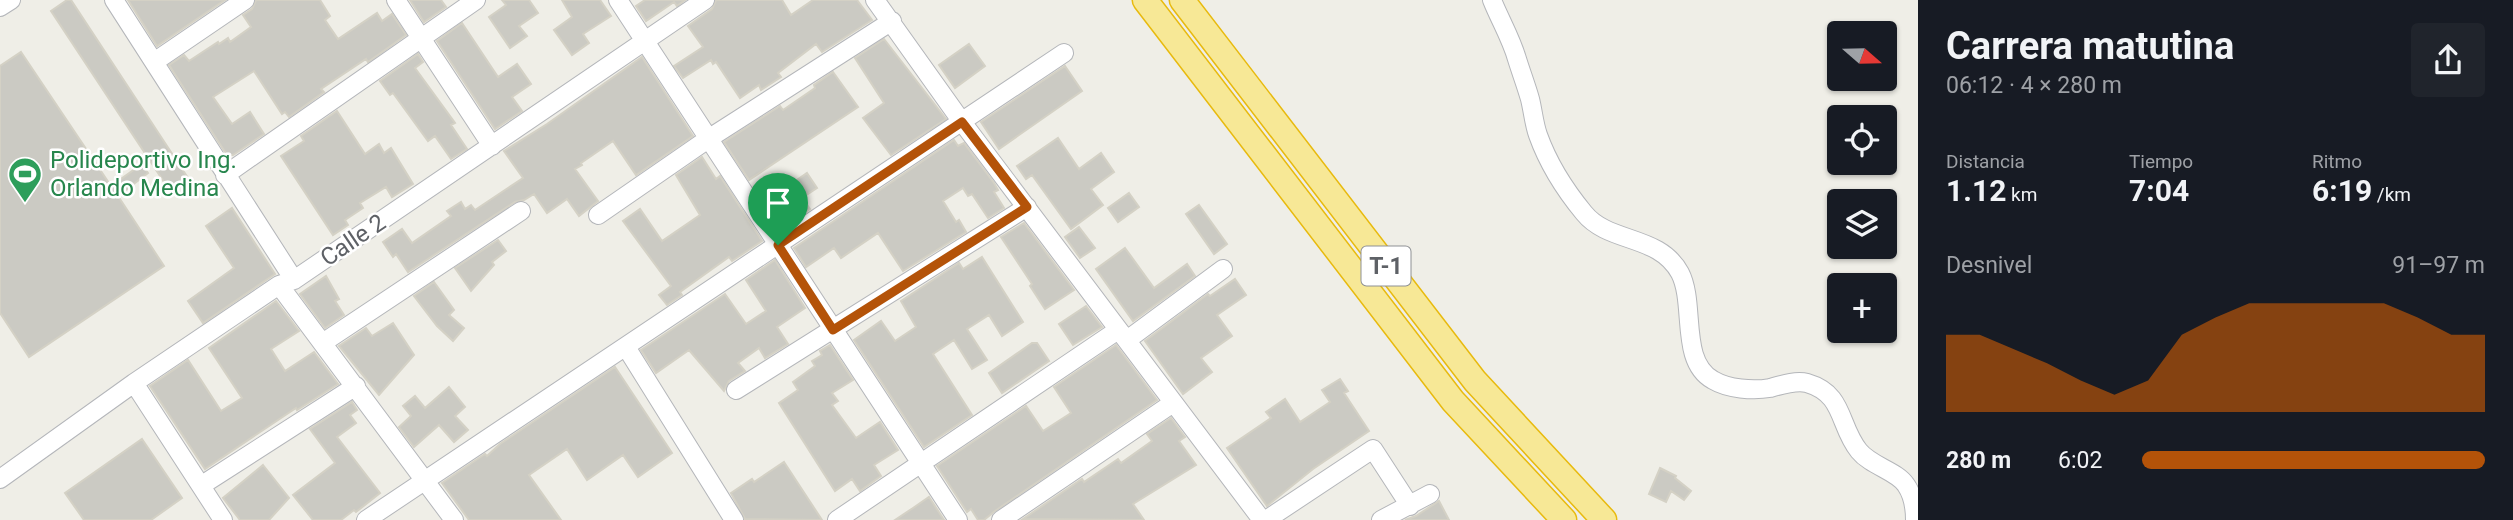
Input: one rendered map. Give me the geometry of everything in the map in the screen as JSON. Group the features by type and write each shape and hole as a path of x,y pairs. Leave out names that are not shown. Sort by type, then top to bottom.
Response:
{"highway":[{"name":"T-1","path":"1145,0 1453,401 1564,520"},
{"name":"T-1","path":"1182,0 1475,382 1604,520"}],"street":[{"path":"0,8 11,0"},
{"path":"114,0 225,175 286,283 324,342 454,520"},
{"path":"154,62 245,0"},
{"path":"396,0 492,146"},
{"path":"225,175 475,0"},
{"path":"618,0 958,520"},
{"name":"Calle 2","path":"0,479 134,383 492,146 705,0"},
{"path":"875,0 962,122 1264,520 1373,449 1410,506"},
{"path":"1492,0 1516,56 1538,134 1552,167 1584,214 1600,227 1651,245 1666,255 1679,271 1690,306 1690,344 1700,366 1712,380 1747,389 1803,382 1819,387 1834,399 1859,451 1873,464 1904,482 1913,499 1914,520"},
{"path":"598,215 708,139 892,21"},
{"path":"366,520 1064,53"},
{"path":"736,390 1027,207"},
{"path":"324,342 522,211"},
{"path":"837,520 1223,269"},
{"path":"626,347 734,520"},
{"path":"134,383 223,520"},
{"path":"202,485 356,386"},
{"path":"1001,520 1174,403"},
{"path":"1381,520 1430,494"}],"building":[{"path":"71,0 188,178 170,191 51,11"},
{"path":"128,0 225,0 157,46"},
{"path":"256,0 320,0 330,16 325,20 338,39 377,13 382,21 392,14 406,35 368,62 366,59 321,89 324,92 289,117 285,112 282,114 254,71 213,97 232,124 250,112 264,134 233,155 227,155 169,65 184,55 189,61 228,38 230,42 251,27 243,15 252,9"},
{"path":"410,0 441,0 446,7 424,22"},
{"path":"502,0 529,0 538,13 519,26 527,36 510,48 489,17 506,5"},
{"path":"562,0 600,0 611,16 583,34 589,43 572,55 554,30 572,17"},
{"path":"645,0 685,0 677,6 674,2 646,21 636,6"},
{"path":"716,0 782,0 791,15 813,0 857,0 872,20 822,52 816,44 778,73 781,77 761,90 759,85 740,98 716,62 713,64 711,60 683,78 674,66 703,47 688,26 712,9"},
{"path":"462,23 498,77 517,64 531,84 512,97 522,111 495,129 437,41"},
{"path":"884,39 946,119 891,155 863,118 884,103 855,58"},
{"path":"969,44 985,66 955,88 939,65"},
{"path":"21,52 111,186 142,164 148,173 118,196 164,266 29,357 0,313 0,66"},
{"path":"418,54 423,62 415,68 455,123 451,125 467,149 451,159 435,136 428,141 393,93 390,95 380,81"},
{"path":"642,57 693,136 636,175 613,141 581,163 582,165 575,169 598,201 579,216 567,199 547,213 534,194 515,202 408,272 396,254 393,257 383,242 402,229 412,243 451,216 447,211 461,202 465,209 471,205 475,210 523,178 504,151"},
{"path":"1065,66 1082,91 999,149 981,122"},
{"path":"833,72 858,107 749,180 724,142 780,106 783,110"},
{"path":"337,111 365,154 379,144 384,153 391,148 413,184 392,197 386,187 360,203 363,208 345,220 348,225 333,235 281,156 304,141 301,136"},
{"path":"1058,138 1079,169 1101,153 1114,172 1091,189 1103,205 1071,229 1032,175 1026,179 1017,166"},
{"path":"954,140 958,146 964,143 994,183 998,190 994,192 1004,208 988,218 972,194 968,196 963,188 943,201 966,232 903,271 878,233 841,258 834,248 806,267 794,248"},
{"path":"702,157 716,179 720,176 762,241 732,261 729,257 680,292 682,295 667,305 659,295 671,286 623,221 640,209 662,241 700,215 676,175"},
{"path":"807,173 817,188 802,198 810,209 781,229 764,203"},
{"path":"1129,193 1139,207 1118,222 1108,208"},
{"path":"1199,205 1227,244 1214,254 1186,214"},
{"path":"232,208 275,274 203,323 188,301 234,268 206,226"},
{"path":"1024,223 1074,290 1045,309 1001,237"},
{"path":"1079,227 1095,248 1080,258 1065,237"},
{"path":"498,240 506,251 492,262 494,265 471,291 455,268"},
{"path":"1125,248 1154,288 1187,264 1195,276 1133,321 1096,269"},
{"path":"982,257 1023,322 1002,336 989,315 967,329 987,360 972,369 954,340 933,354 972,415 924,447 854,340 881,321 895,341 916,327 901,301 959,263 963,269"},
{"path":"775,260 805,308 777,327 788,344 765,358 759,348 738,363 745,371 729,381 724,391 689,350 656,373 641,350 725,294 746,324 766,311 746,280"},
{"path":"326,276 339,299 335,301 344,315 325,328 300,294"},
{"path":"1235,279 1246,295 1217,315 1232,336 1201,358 1212,372 1183,394 1145,341 1208,294 1210,296"},
{"path":"434,282 454,310 449,315 464,328 453,341 437,326 414,296"},
{"path":"276,301 299,331 271,349 285,371 314,352 338,384 297,410 296,408 205,469 150,386 188,360 221,411 242,398 209,348"},
{"path":"1086,306 1102,327 1073,345 1059,324"},
{"path":"393,323 414,355 379,395 339,346 366,328 372,336"},
{"path":"1032,343 1037,343 1049,361 1002,393 989,373"},
{"path":"830,345 853,380 832,393 838,401 832,405 856,438 880,422 898,450 874,465 881,476 860,491 852,479 835,491 779,403 798,390 793,382 815,366 812,361 822,355 820,351"},
{"path":"1116,345 1157,400 984,520 978,520 971,509 967,512 937,466 1026,406 1043,431 1071,413 1054,387"},
{"path":"615,367 672,453 638,477 623,455 587,480 567,449 529,475 561,520 469,520 442,483 485,454 487,456 500,444"},
{"path":"1340,379 1348,391 1344,393 1369,431 1313,469 1267,506 1227,448 1271,418 1266,412 1285,399 1300,422 1330,402 1322,390"},
{"path":"449,387 465,407 455,416 468,430 454,442 439,425 414,447 399,427 411,416 403,406 415,396 425,408"},
{"path":"352,402 357,410 350,415 356,423 337,437 380,493 341,520 313,520 293,495 335,463 310,429"},
{"path":"1171,418 1185,437 1179,441 1196,465 1133,504 1144,520 1023,519 1082,479 1084,482 1118,459 1121,463 1152,441 1147,434"},
{"path":"142,439 182,498 151,520 84,520 65,493"},
{"path":"784,462 822,520 745,519 731,493 752,479 754,482"},
{"path":"263,465 289,498 269,520 240,520 223,498"},
{"path":"1660,468 1676,476 1675,478 1691,491 1684,500 1671,491 1666,502 1649,494"},
{"path":"929,497 944,520 895,520 913,508"},
{"path":"1439,501 1449,520 1405,520 1416,516"}],"place":[{"name":"Polideportivo Ing. Orlando Medina","path":"25,204"}],"route":[{"path":"962,122 1027,207 833,330 778,245 962,122"}]}
